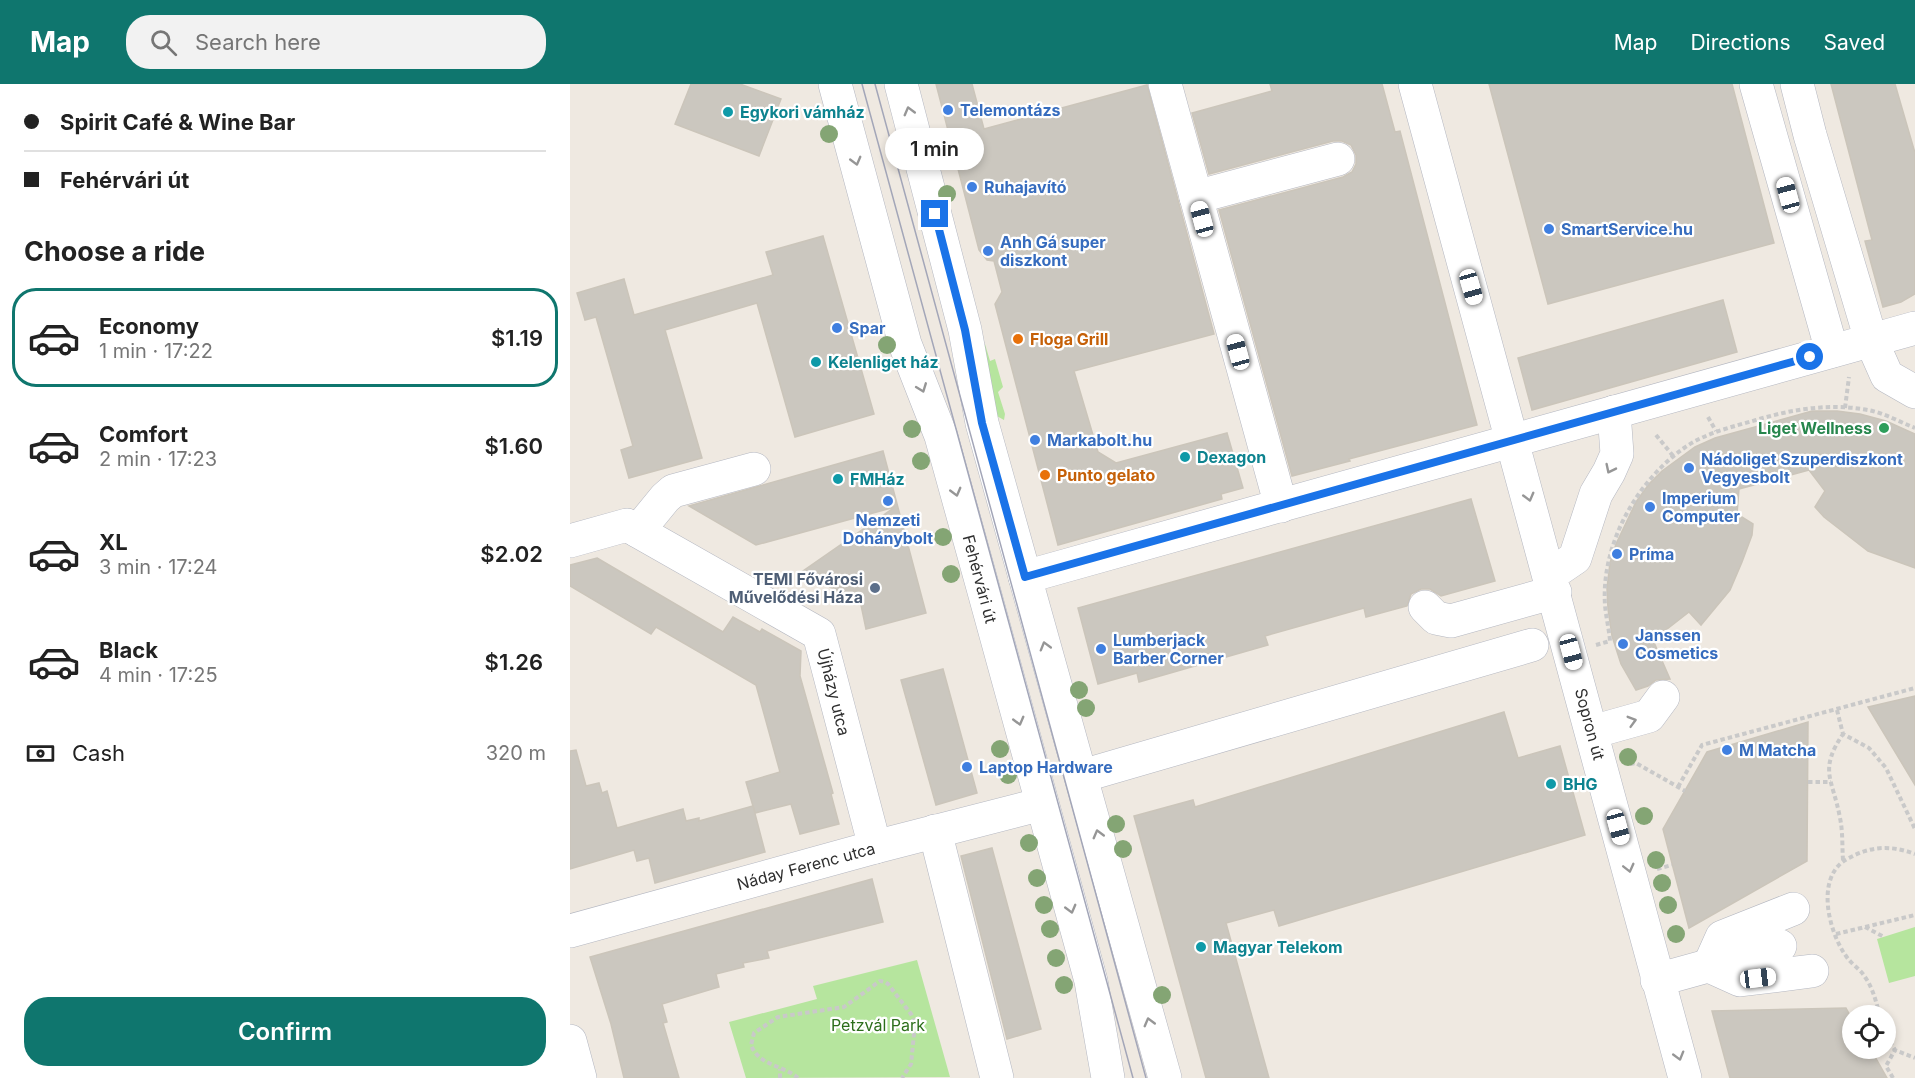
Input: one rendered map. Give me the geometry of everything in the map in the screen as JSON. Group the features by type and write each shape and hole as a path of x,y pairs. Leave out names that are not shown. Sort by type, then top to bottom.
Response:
{"street":[{"name":"Fehérvári út","path":"835,84 905,344 941,436 1091,981 1108,1078"},
{"path":"901,84 965,330 982,423 1165,1078"},
{"path":"1165,84 1281,506"},
{"name":"Sopron út","path":"1415,84 1685,1078"},
{"path":"1756,84 1840,364"},
{"path":"1797,84 1809,135 1871,340 1887,376 1915,392"},
{"path":"1196,197 1338,159"},
{"path":"1025,577 1614,412 1840,364 1871,340 1915,328"},
{"path":"1425,607 1436,618 1450,621 1552,584 1575,558 1596,494 1617,454 1614,412"},
{"path":"638,531 673,491 754,469"},
{"name":"Újházy utca","path":"570,541 627,525 819,634 874,847"},
{"path":"1082,776 1532,645"},
{"path":"1592,732 1649,716 1663,697"},
{"name":"Náday Ferenc utca","path":"570,931 874,847 1042,804"},
{"path":"935,831 997,1078"},
{"path":"1709,966 1722,937 1793,909"},
{"path":"1658,981 1780,946"},
{"path":"1709,966 1740,980 1812,971"},
{"path":"570,1041 580,1078"}],"path":[{"path":"1840,364 1845,408"},
{"path":"1589,646 1610,641 1605,603 1606,575 1617,531 1633,503 1650,481 1684,447 1716,431 1784,412 1824,405 1870,410 1915,428"},
{"path":"1708,417 1716,431"},
{"path":"1656,435 1674,457"},
{"path":"1678,787 1702,746 1915,688"},
{"path":"1838,710 1843,734 1828,761 1841,820 1843,860"},
{"path":"1843,734 1869,748 1886,768 1915,829"},
{"path":"1602,768 1636,763 1646,766 1685,791"},
{"path":"1808,782 1831,782"},
{"path":"1877,1005 1865,976 1849,960 1840,946 1830,918 1827,899 1831,879 1843,860 1860,852 1880,847 1902,849 1915,854"},
{"path":"1650,870 1672,865"},
{"path":"1836,934 1915,915"},
{"path":"1864,927 1884,937"},
{"path":"798,1078 772,1066 756,1054 751,1045 754,1033 777,1017 844,1007 880,981 885,981 911,1014 915,1024 911,1064 902,1078"},
{"path":"1896,1050 1915,1058"},
{"path":"1890,1059 1886,1066 1893,1078"},
{"path":"780,1069 780,1078"}],"green space":[{"path":"985,344 990,361 995,359 1003,387 998,392 1005,414 1004,420 995,415 980,345"},
{"path":"1915,927 1915,976 1889,983 1877,939"},
{"name":"Petzvál Park","path":"917,960 950,1077 746,1078 729,1022 817,999 813,986"}],"building":[{"name":"Egykori vámház","path":"691,84 740,84 781,99 759,156 675,124"},
{"path":"936,84 972,84 984,129 1147,85 1214,334 1074,371 1098,452 1116,463 1227,433 1243,488 1221,494 1222,499 1058,545 995,304 1002,292 994,261 987,260 979,250"},
{"path":"1270,84 1382,84 1395,132 1400,131 1477,425 1292,476 1219,210 1343,177 1352,172 1356,164 1356,155 1351,145 1342,141 1333,141 1209,174 1192,113 1272,91"},
{"path":"1489,84 1732,84 1774,243 1548,304"},
{"path":"1831,84 1895,84 1915,153 1915,294 1901,302 1883,307 1865,241 1872,240"},
{"name":"Kelenliget ház","path":"823,236 874,414 795,437 757,303 665,330 702,458 629,478 621,450 633,446 596,317 585,320 577,293 624,279 634,315 773,275 766,252"},
{"path":"1723,300 1737,352 1532,410 1518,358"},
{"path":"1812,411 1860,414 1886,421 1915,434 1915,568 1868,551 1824,517 1815,507 1825,491 1809,470 1739,489 1737,514 1753,524 1752,535 1730,590 1701,625 1689,612 1653,640 1670,679 1656,680 1636,690 1621,664 1612,636 1607,588 1610,563 1616,544 1636,502 1662,471 1695,447 1715,438"},
{"path":"883,451 926,613 866,629 861,605 803,571 895,507 756,545 689,506"},
{"path":"1471,499 1495,581 1441,596 1430,589 1421,589 1411,594 1407,606 1366,617 1364,608 1265,636 1268,645 1139,682 1137,673 1098,684 1078,608"},
{"path":"597,558 723,632 733,617 760,632 762,629 801,651 800,676 833,793 831,794 839,824 800,834 791,804 755,813 746,782 780,772 756,685 656,627 651,634 570,586 570,565"},
{"path":"943,669 977,793 936,805 901,680"},
{"path":"1915,696 1915,785 1868,707"},
{"path":"1504,712 1518,758 1560,746 1585,835 1279,926 1274,910 1226,923 1269,1078 1206,1078 1134,816 1193,800 1195,807"},
{"path":"1808,722 1807,861 1689,928 1663,829 1707,752"},
{"path":"576,750 586,786 599,783 602,793 607,791 617,828 683,809 686,821 699,818 699,821 753,806 765,852 655,883 649,858 637,861 634,850 570,869 570,751"},
{"path":"992,848 1041,1029 1007,1039 961,856"},
{"path":"872,879 883,922 767,951 769,958 743,963 744,967 716,974 719,987 662,1004 667,1022 663,1023 679,1078 624,1078 611,1024 590,957"},
{"path":"1842,1008 1842,1059 1876,1059 1887,1078 1730,1078 1712,1011"}],"tram line":[{"path":"862,84 1133,1078"},
{"path":"875,84 1146,1078"}],"place":[{"name":"Telemontázs","path":"948,110"},
{"name":"Egykori vámház","path":"728,112"},
{"name":"Ruhajavító","path":"972,187"},
{"name":"SmartService.hu","path":"1549,229"},
{"name":"Anh Gá super diszkont","path":"988,251"},
{"name":"Spar","path":"837,328"},
{"name":"Floga Grill","path":"1018,339"},
{"name":"Kelenliget ház","path":"816,362"},
{"name":"Liget Wellness","path":"1884,428"},
{"name":"Markabolt.hu","path":"1035,440"},
{"name":"Dexagon","path":"1185,457"},
{"name":"Nádoliget Szuperdiszkont Vegyesbolt","path":"1689,468"},
{"name":"Punto gelato","path":"1045,475"},
{"name":"FMHáz","path":"838,479"},
{"name":"Nemzeti Dohánybolt","path":"888,501"},
{"name":"Imperium Computer","path":"1650,507"},
{"name":"Príma","path":"1617,554"},
{"name":"TEMI Fővárosi Művelődési Háza","path":"875,588"},
{"name":"Janssen Cosmetics","path":"1623,644"},
{"name":"Lumberjack Barber Corner","path":"1101,649"},
{"name":"M Matcha","path":"1727,750"},
{"name":"Laptop Hardware","path":"967,767"},
{"name":"BHG","path":"1551,784"},
{"name":"Magyar Telekom","path":"1201,947"}],"route":[{"path":"935,214 965,330 982,423 1025,577 1810,357"}]}
